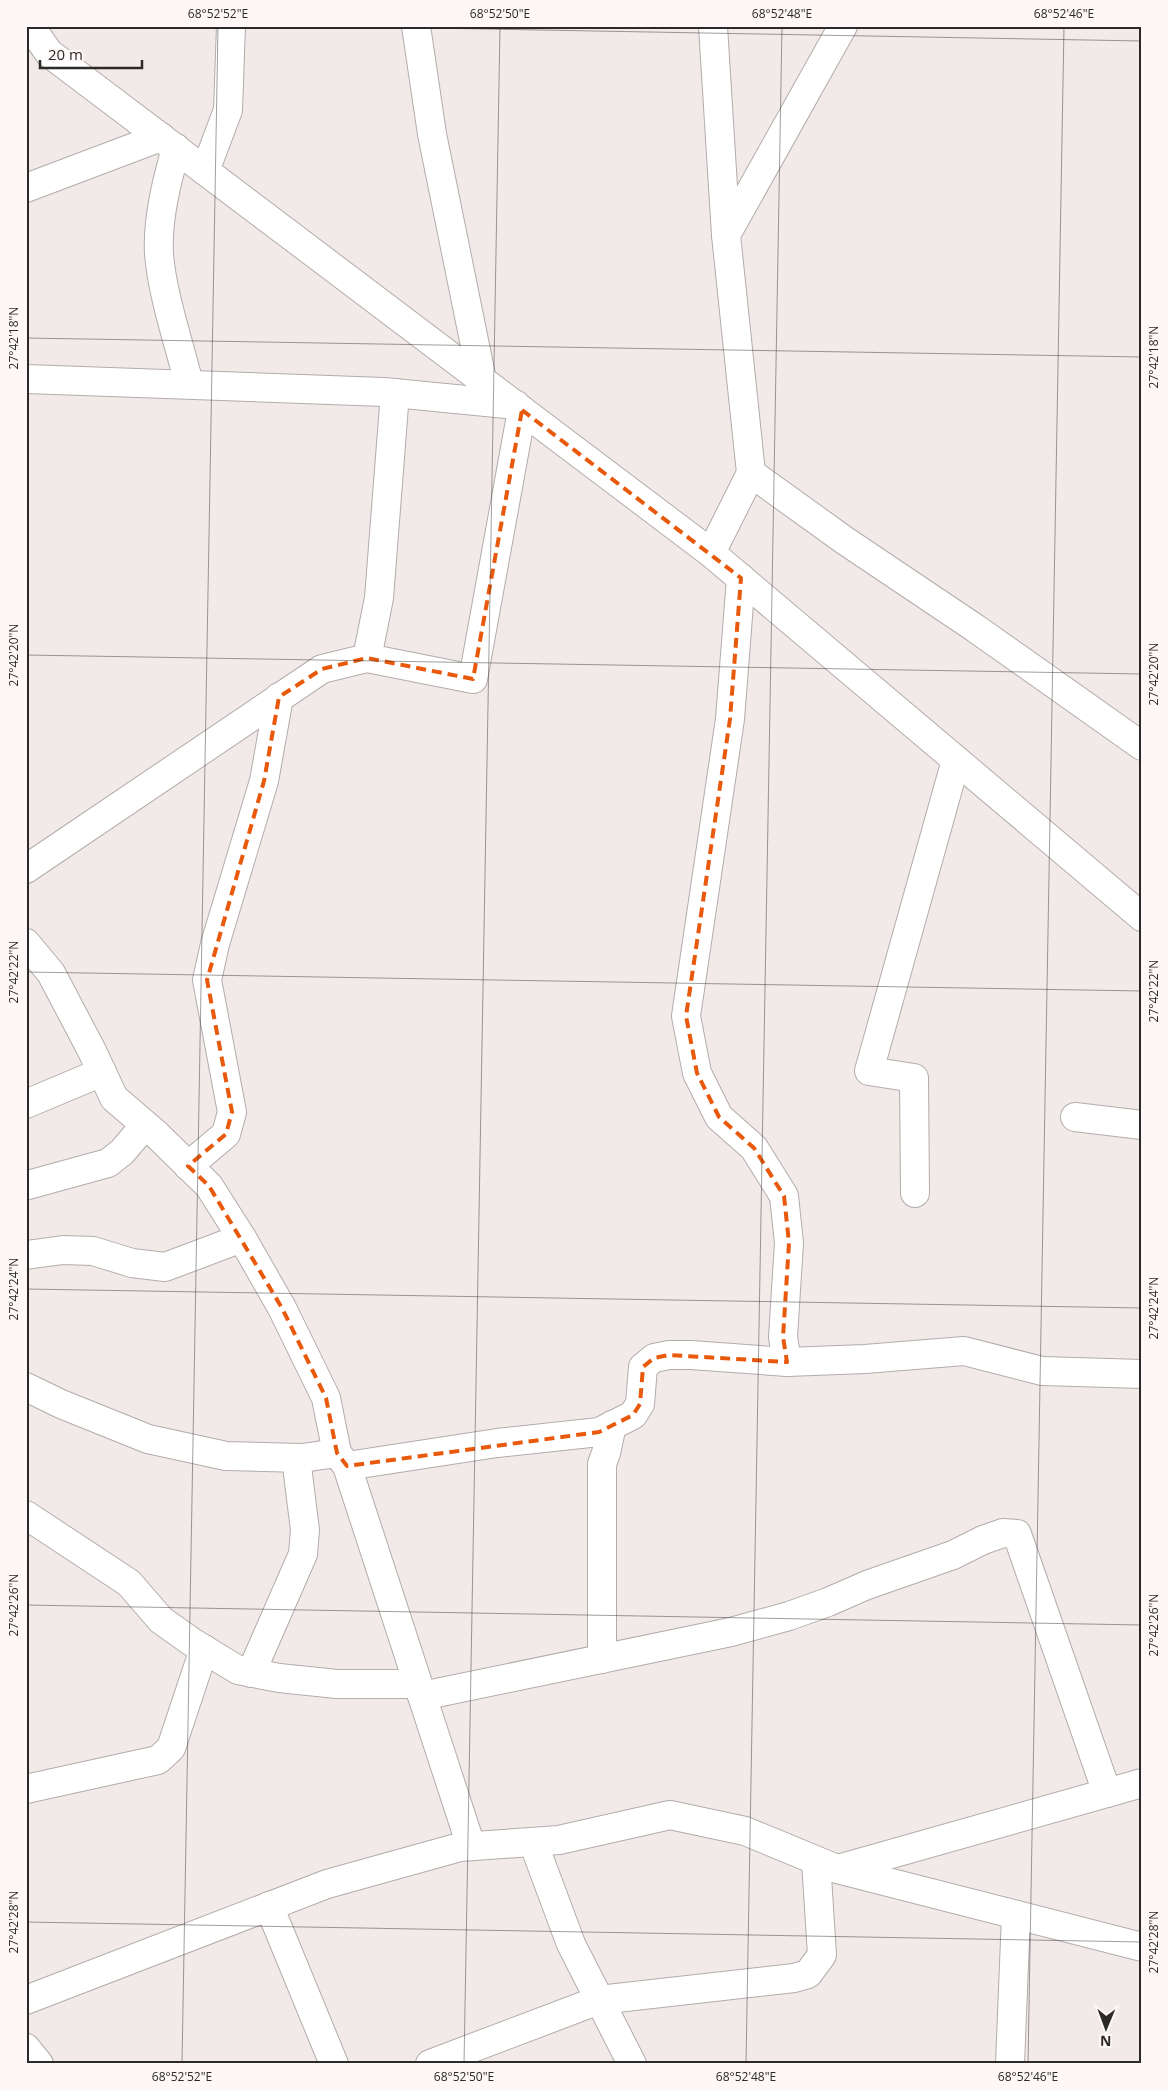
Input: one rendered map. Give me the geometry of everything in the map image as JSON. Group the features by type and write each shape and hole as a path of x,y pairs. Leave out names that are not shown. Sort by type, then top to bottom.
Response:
{"street":[{"path":"30,26 49,53 711,553 1142,917"},
{"path":"205,170 228,110 231,26"},
{"path":"416,26 432,134 482,380"},
{"path":"711,553 751,473 726,235 713,26"},
{"path":"726,235 843,26"},
{"path":"26,188 169,143"},
{"path":"169,143 167,182 159,254 189,384"},
{"path":"26,379 189,384 395,394 519,408"},
{"path":"368,658 379,598 395,394"},
{"path":"26,869 322,669 368,658 473,679 519,408"},
{"path":"751,473 844,540 975,628 1142,746"},
{"path":"741,578 730,719 686,1016 697,1074 719,1117 754,1148 784,1196 789,1243 782,1337 787,1362"},
{"path":"188,1166 226,1134 232,1112 207,980 215,944 264,781 280,697"},
{"path":"916,1193 914,1078 869,1071 956,760"},
{"path":"26,943 51,973 114,1098 209,1186 242,1238 282,1308 326,1398 342,1459 471,1846"},
{"path":"26,1104 102,1072"},
{"path":"1075,1117 1142,1125"},
{"path":"28,1185 108,1163 122,1152 145,1125"},
{"path":"26,1255 63,1250 93,1250 132,1263 166,1267 242,1238"},
{"path":"26,1387 61,1404 148,1439 226,1456 342,1459 599,1432 634,1414 640,1404 643,1367 654,1358 669,1355 691,1354 787,1362 865,1359 964,1351 1042,1372 1142,1374"},
{"path":"602,1659 602,1464 612,1425"},
{"path":"251,1673 303,1554 304,1530 296,1458"},
{"path":"26,1515 129,1583 161,1620 204,1650 238,1670 279,1678 420,1690 602,1659 731,1632 789,1616 867,1585 953,1555 983,1540 1004,1533 1017,1534 1107,1793"},
{"path":"26,1789 158,1760 171,1748 204,1650"},
{"path":"826,1865 1142,1783"},
{"path":"26,2000 327,1884 460,1847 558,1840 670,1815 745,1831 826,1865 1142,1947"},
{"path":"533,1842 571,1944 632,2064"},
{"path":"430,2064 599,2000 794,1978 808,1974 822,1954 826,1865"},
{"path":"268,1906 334,2064"},
{"path":"1010,2064 1016,1914"},
{"path":"26,2048 39,2064"}],"highlighted area":[{"path":"522,410 741,578 730,719 686,1016 697,1073 719,1117 754,1148 784,1196 789,1243 783,1337 787,1362 669,1355 654,1358 643,1367 640,1404 633,1415 599,1432 347,1466 337,1453 326,1398 282,1308 209,1186 188,1166 226,1134 232,1112 207,980 264,781 279,697 322,669 367,658 473,679"}]}
